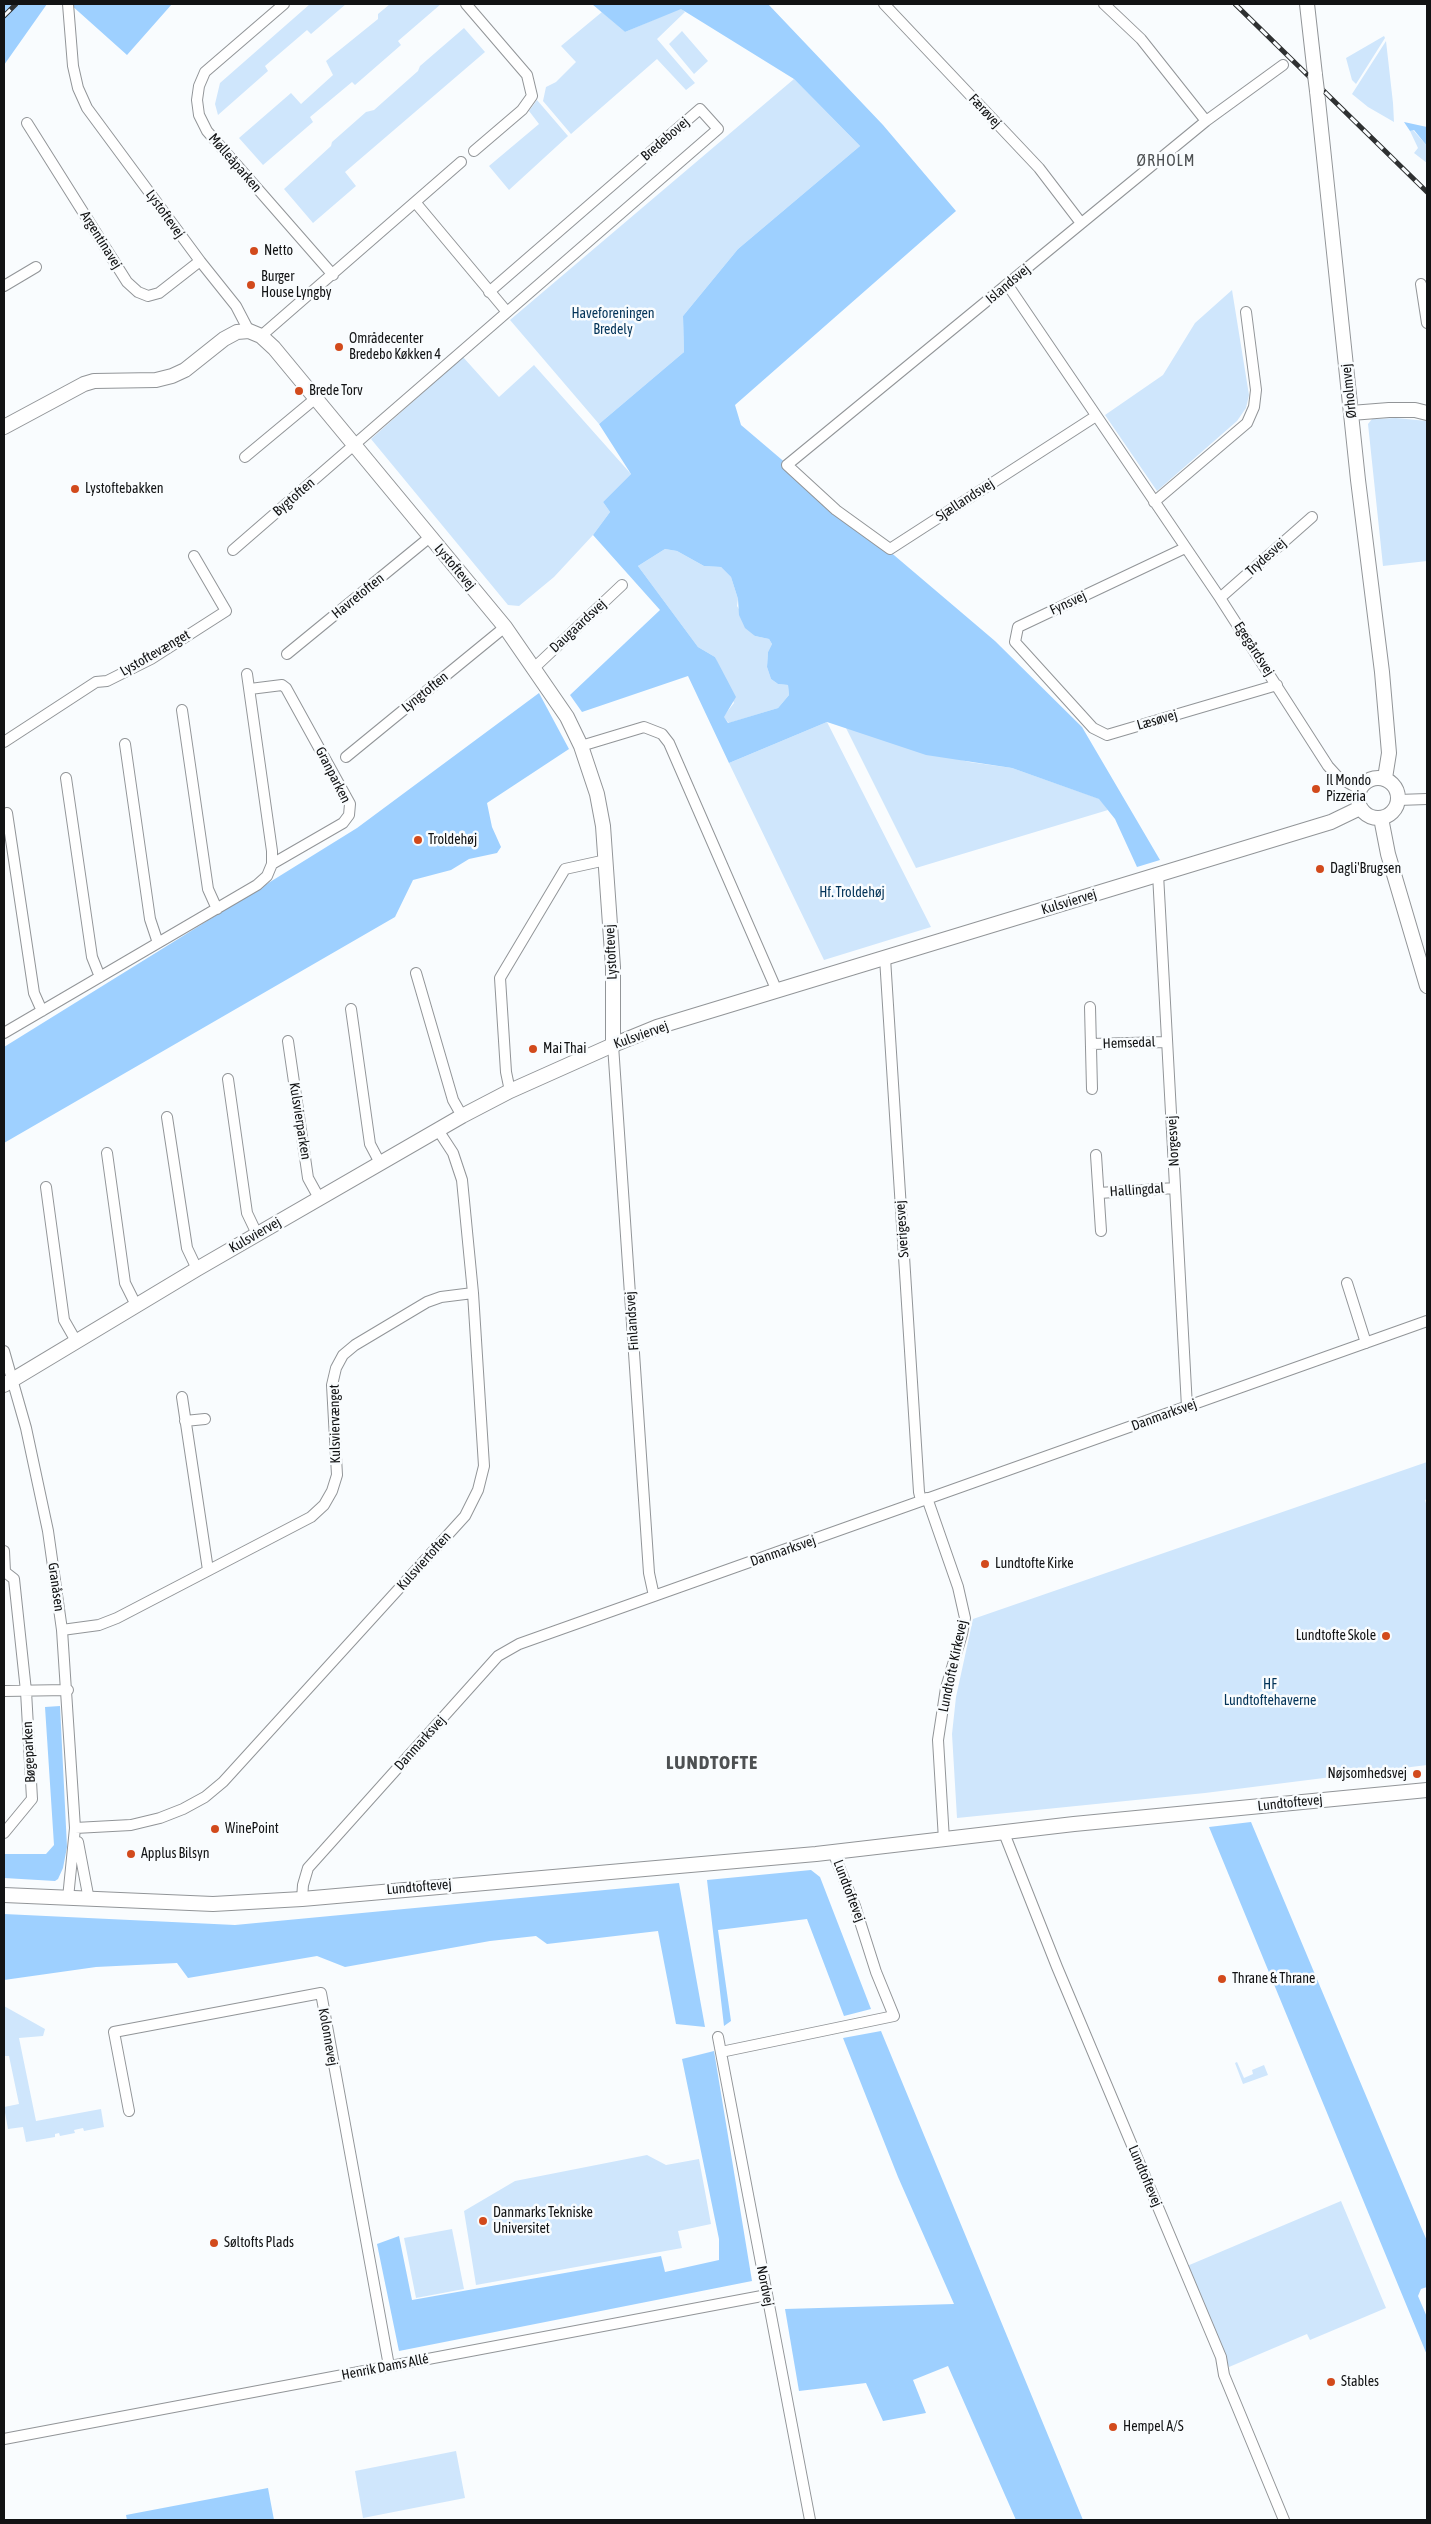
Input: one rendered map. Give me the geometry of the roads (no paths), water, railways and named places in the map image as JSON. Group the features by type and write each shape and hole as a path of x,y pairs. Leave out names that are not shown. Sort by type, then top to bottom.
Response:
{"street":[{"name":"Lystoftevej","path":"68,4 72,66 78,88 87,108 255,334 274,348 505,627 567,717 581,746 598,798 603,826 613,967 613,1045"},
{"name":"Mølleåparken","path":"284,4 205,72 196,100 199,115 207,131 333,275"},
{"path":"466,4 527,75 532,96 522,110 474,151"},
{"name":"Færøvej","path":"884,4 1039,168 1080,223"},
{"path":"1104,4 1141,38 1206,121"},
{"name":"Ørholmvej","path":"1308,4 1351,413 1389,743 1388,769 1385,778"},
{"name":"Islandsvej","path":"836,510 787,465 1206,121 1283,65"},
{"name":"Bredebovej","path":"355,445 718,129 700,108 489,292"},
{"name":"Argentinavej","path":"27,123 127,282 138,292 148,296 159,293 200,261"},
{"path":"4,427 84,384 101,381 156,380 172,376 185,370 224,339 237,332 255,334 333,275 461,162"},
{"path":"415,202 507,312"},
{"path":"4,286 36,268"},
{"name":"Egegårdsvej","path":"1007,284 1220,598 1328,766 1338,777 1359,789"},
{"path":"1420,284 1427,323"},
{"path":"1154,502 1247,423 1254,407 1256,390 1246,312"},
{"path":"245,457 316,398"},
{"path":"1351,413 1389,410 1415,410 1427,413"},
{"name":"Sjællandsvej","path":"836,510 890,549 1096,416"},
{"name":"Bygtoften","path":"232,550 355,445"},
{"name":"Trydesvej","path":"1220,598 1312,516"},
{"name":"Havretoften","path":"287,654 430,537"},
{"name":"Fynsvej","path":"1054,685 1015,642 1018,627 1185,548"},
{"name":"Lystoftevænget","path":"4,742 96,682 107,681 151,659 226,611 194,556"},
{"name":"Daugaardsvej","path":"534,668 622,585"},
{"name":"Lyngtoften","path":"346,757 505,627"},
{"path":"247,674 272,864"},
{"name":"Granparken","path":"4,1033 257,885 267,876 272,864 343,823 349,815 350,804 286,688 282,685 250,689"},
{"name":"Læsøvej","path":"1054,685 1093,728 1107,734 1277,685"},
{"path":"182,710 208,889 217,909"},
{"path":"581,746 644,727 662,734 669,743 777,991"},
{"path":"125,744 150,919 158,943"},
{"path":"66,778 92,957 100,977"},
{"path":"1370,778 1385,778 1395,787 1398,800 1392,812 1381,818 1372,818 1360,808 1358,802 1359,789 1370,778"},
{"path":"1398,800 1427,799"},
{"name":"Kulsviervej","path":"8,1382 197,1269 462,1116 510,1091 613,1045 657,1028 1331,822 1360,808"},
{"path":"7,813 34,993 42,1011"},
{"path":"1381,818 1388,854 1427,986"},
{"path":"510,1091 506,1072 500,978 565,869 606,860"},
{"name":"Norgesvej","path":"1158,874 1187,1407"},
{"name":"Sverigesvej","path":"885,958 919,1492 924,1500"},
{"path":"416,973 453,1100 462,1116"},
{"name":"Hemsedal","path":"1090,1007 1092,1089"},
{"path":"350,1009 370,1144 380,1163"},
{"name":"Kulsvierparken","path":"288,1041 308,1178 319,1198"},
{"name":"Hemsedal","path":"1091,1044 1167,1042"},
{"name":"Finlandsvej","path":"613,1045 648,1573 654,1596"},
{"path":"228,1079 247,1212 257,1234"},
{"path":"167,1117 187,1248 197,1269"},
{"name":"Kulsviertoften","path":"75,1828 130,1825 160,1818 183,1809 205,1797 224,1782 465,1516 478,1490 484,1466 473,1294 462,1180 453,1152 438,1130"},
{"path":"107,1153 125,1283 136,1305"},
{"name":"Hallingdal","path":"1096,1155 1101,1231"},
{"path":"46,1187 64,1320 76,1342"},
{"name":"Hallingdal","path":"1099,1193 1175,1188"},
{"path":"1347,1283 1366,1343"},
{"name":"Kulsviervænget","path":"62,1630 99,1625 117,1618 311,1517 324,1505 337,1475 332,1385 336,1368 343,1355 355,1345 427,1302 441,1297 473,1294"},
{"name":"Danmarksvej","path":"302,1899 303,1885 308,1868 498,1656 519,1644 1427,1321"},
{"name":"Granåsen","path":"4,1351 8,1382 48,1531 62,1630 68,1690 75,1828 89,1900"},
{"path":"182,1397 208,1570"},
{"path":"186,1422 205,1419"},
{"name":"Lundtofte Kirkevej","path":"924,1500 958,1587 965,1618 946,1688 938,1740 944,1840"},
{"name":"Bøgeparken","path":"4,1551 4,1573 14,1579 26,1691 32,1799 4,1833"},
{"path":"4,1691 68,1690"},
{"name":"Lundtoftevej","path":"4,1895 213,1904 302,1899 833,1852 1427,1790"},
{"name":"Granåsen","path":"68,1898 75,1828"},
{"name":"Lundtoftevej","path":"1004,1833 1053,1958 1221,2356 1224,2375 1284,2520"},
{"name":"Lundtoftevej","path":"721,2052 894,2016 833,1852"},
{"name":"Kolonnevej","path":"129,2111 114,2032 321,1993 390,2366"},
{"name":"Nordvej","path":"718,2037 810,2520"},
{"name":"Henrik Dams Allé","path":"4,2439 767,2295"}],"railway":[{"path":"4,16 16,4"},
{"path":"1235,4 1427,192"}],"place":[{"name":"Netto","path":"254,251"},
{"name":"Burger House Lyngby","path":"251,285"},
{"name":"Områdecenter Bredebo Køkken 4","path":"339,347"},
{"name":"Brede Torv","path":"299,391"},
{"name":"Lystoftebakken","path":"75,489"},
{"name":"Il Mondo Pizzeria","path":"1316,789"},
{"name":"Troldehøj","path":"418,840"},
{"name":"Dagli'Brugsen","path":"1320,869"},
{"name":"Mai Thai","path":"533,1049"},
{"name":"Lundtofte Kirke","path":"985,1564"},
{"name":"Lundtofte Skole","path":"1386,1636"},
{"name":"Nøjsomhedsvej","path":"1417,1774"},
{"name":"WinePoint","path":"215,1829"},
{"name":"Applus Bilsyn","path":"131,1854"},
{"name":"Thrane & Thrane","path":"1222,1979"},
{"name":"Danmarks Tekniske Universitet","path":"483,2221"},
{"name":"Søltofts Plads","path":"214,2243"},
{"name":"Stables","path":"1331,2382"},
{"name":"Hempel A/S","path":"1113,2427"}],"district":[{"name":"ØRHOLM","path":"1166,161"},
{"name":"LUNDTOFTE","path":"712,1763"}],"park label":[{"name":"Haveforeningen Bredely","path":"613,322"},
{"name":"Hf. Troldehøj","path":"852,893"},
{"name":"HF Lundtoftehaverne","path":"1270,1694"}]}
